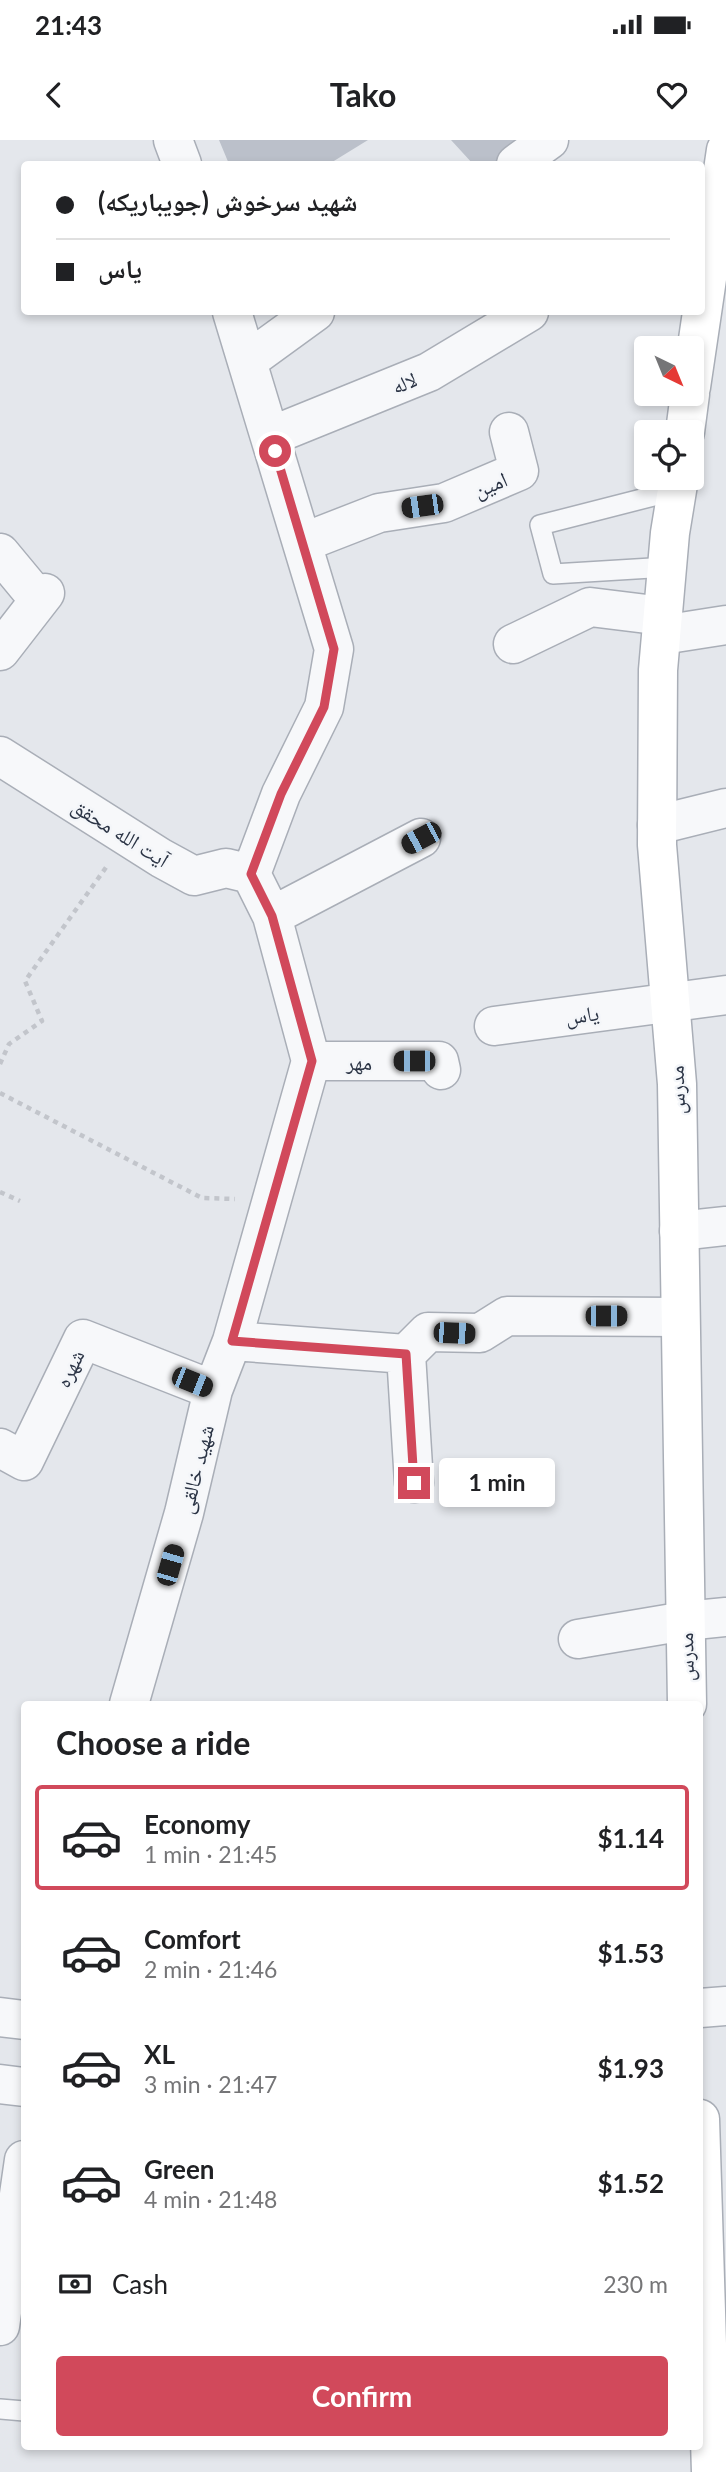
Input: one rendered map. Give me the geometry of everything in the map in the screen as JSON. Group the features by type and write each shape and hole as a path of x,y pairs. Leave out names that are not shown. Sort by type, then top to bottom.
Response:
{"main road":[{"path":"702,336 717,267 726,150"},
{"name":"مدرس","path":"677,490 658,670 657,825 677,1084 687,1701"},
{"path":"703,2269 717,2383 711,2472"}],"street":[{"path":"173,140 181,161"},
{"path":"520,161 549,140"},
{"path":"233,315 334,649 324,707 281,794 251,874 272,916 312,1061"},
{"path":"248,360 311,315"},
{"name":"لاله","path":"271,436 429,372 524,315"},
{"name":"امین","path":"302,543 379,513 444,503 519,471 509,432"},
{"path":"0,553 42,596 0,651"},
{"path":"513,644 590,607 662,625 726,625"},
{"name":"آیت الله محقق","path":"0,756 194,876 226,868 251,874"},
{"path":"657,825 726,808"},
{"path":"272,916 421,838"},
{"name":"یاس","path":"494,1026 726,995"},
{"name":"مهر","path":"312,1061 439,1061 441,1070"},
{"name":"شهید خالقی","path":"139,1701 214,1391 232,1341 312,1061"},
{"path":"679,1231 726,1226"},
{"path":"414,1483 406,1354 428,1332 480,1333 507,1316 680,1317"},
{"name":"شهره","path":"0,1448 24,1461 83,1339 214,1391"},
{"path":"232,1341 406,1354"},
{"path":"578,1639 726,1617"},
{"path":"703,2008 726,2006"},
{"path":"0,2017 21,2020"},
{"path":"0,2084 21,2087"},
{"path":"0,2326 21,2181"}],"lane":[{"path":"658,490 540,525 553,574 668,567"},
{"path":"0,2409 21,2411"}],"path":[{"path":"0,1064 9,1044 42,1021 25,981 127,836"},
{"path":"0,1093 202,1198"},
{"path":"0,1192 20,1201"}],"building":[{"path":"219,140 368,140 334,161 228,161"},
{"path":"451,140 528,140 496,161 470,161"}],"route":[{"path":"275,451 334,649 324,707 281,794 251,874 272,916 312,1061 232,1341 406,1354 414,1483"}]}
